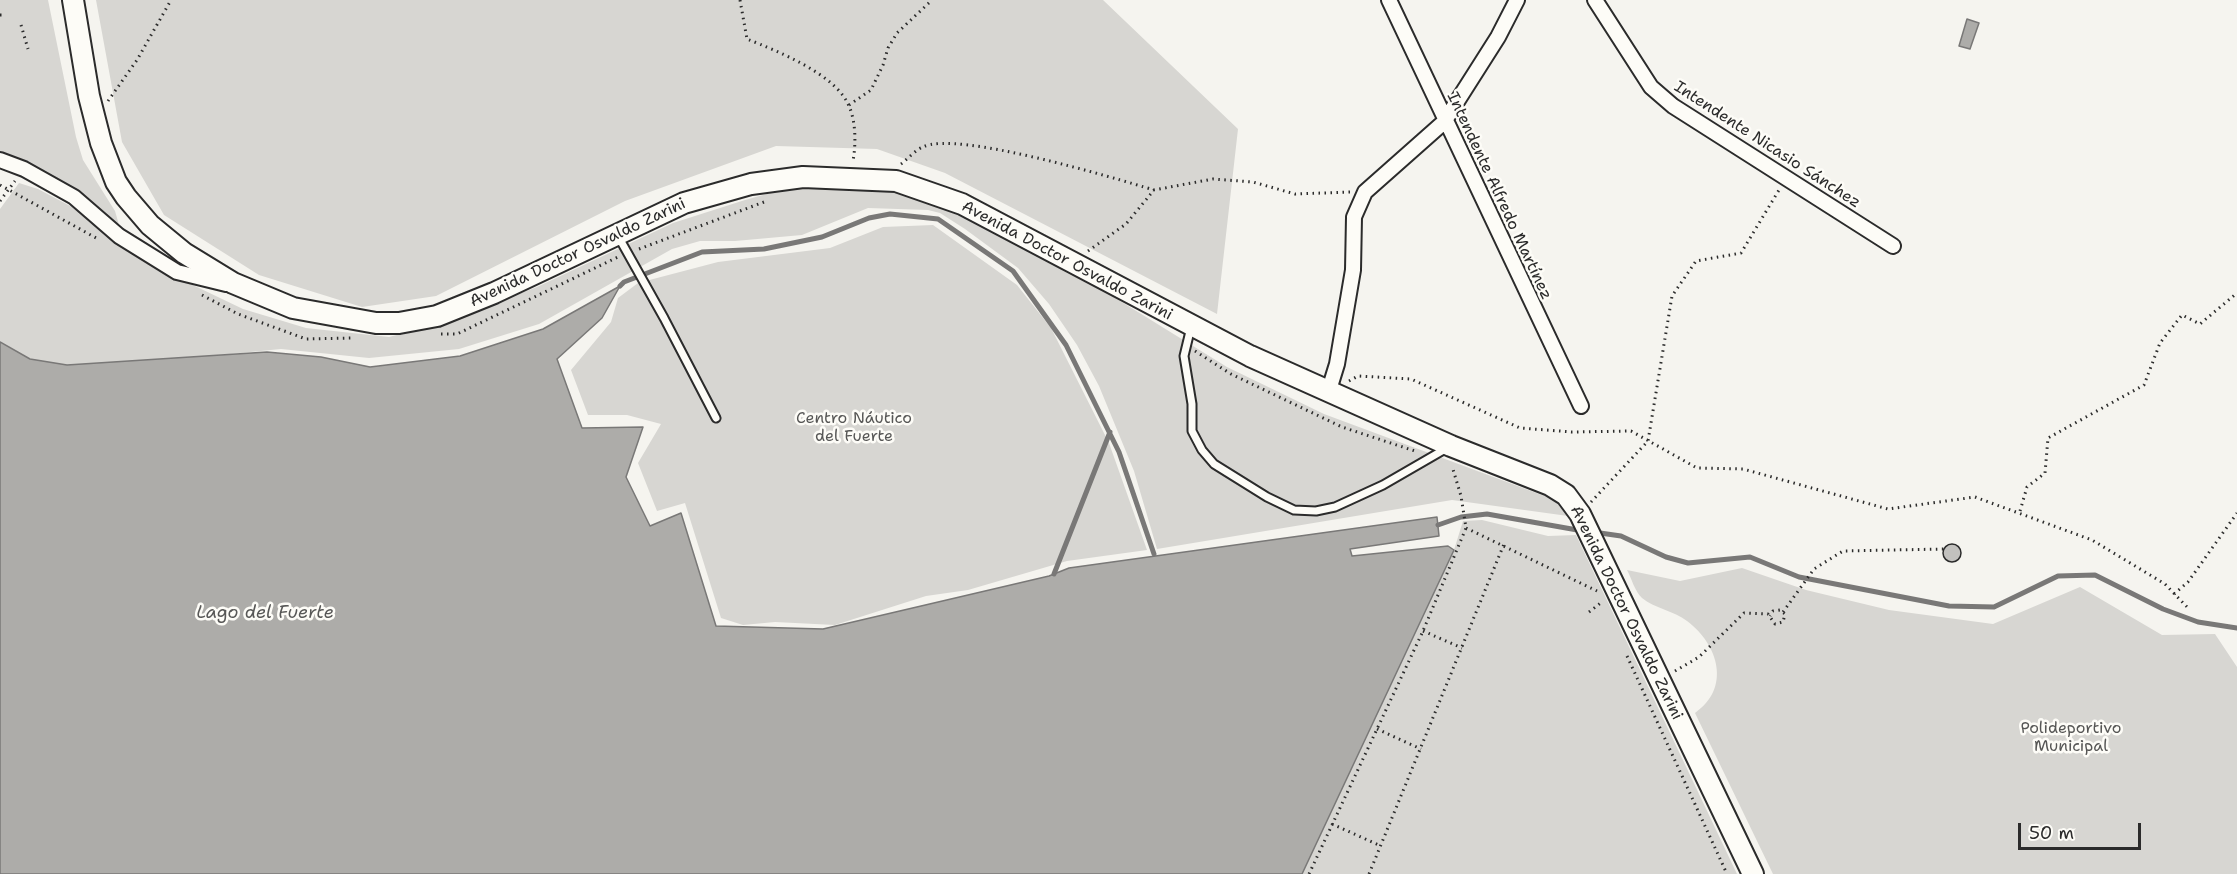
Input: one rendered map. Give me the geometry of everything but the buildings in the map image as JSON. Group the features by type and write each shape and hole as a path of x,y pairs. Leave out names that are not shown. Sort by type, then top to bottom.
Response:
{"main road":[{"path":"73,0 95,120 116,182 137,211 184,253 248,290"},
{"name":"Avenida Doctor Osvaldo Zarini","path":"248,290 293,308 324,316 376,323 399,323 437,316 618,236 684,203 752,184 803,177 896,181 962,204 1073,263 1189,336 1329,390 1451,446 1550,485 1566,495 1580,514 1753,874"}],"street":[{"name":"Intendente Alfredo Martínez","path":"1389,0 1444,122 1581,406"},
{"path":"1329,390 1337,364 1353,270 1354,216 1365,192 1444,122 1497,37 1517,0"},
{"name":"Intendente Nicasio Sánchez","path":"1595,0 1651,87 1673,106 1787,176 1893,246"},
{"name":"Avenida Doctor Osvaldo Zarini","path":"0,160 24,169 74,197 119,236 177,272 248,290"}],"lane":[{"path":"618,236 716,418"},
{"path":"1189,336 1184,356 1192,404 1192,431 1202,450 1214,464 1267,497 1294,510 1316,511 1335,507 1383,485 1451,446"}],"path":[{"path":"95,120 137,60 171,0"},
{"path":"740,0 747,39 803,63 830,82 849,105 856,143 851,179"},
{"path":"849,105 871,90 888,48 897,33 932,0"},
{"path":"0,15 6,15"},
{"path":"21,25 28,49"},
{"path":"876,180 924,146 952,143 1060,163 1154,190 1213,179 1253,182 1295,194 1365,192"},
{"path":"0,201 24,169"},
{"path":"1580,514 1648,441 1672,296 1696,261 1741,253 1787,176"},
{"path":"0,185 107,244"},
{"path":"0,195 7,190"},
{"path":"1073,263 1126,224 1154,190"},
{"path":"434,334 457,334 629,256 774,198"},
{"path":"192,290 238,314 306,339 362,338"},
{"path":"2019,511 2027,487 2045,473 2048,438 2144,385 2160,343 2181,315 2200,324 2237,293"},
{"path":"1189,336 1231,374 1342,427 1431,457"},
{"path":"1329,390 1358,376 1411,379 1520,428 1572,432 1631,432 1697,468 1743,469 1888,509 1975,497 2019,511 2092,540 2165,584 2189,609"},
{"path":"1309,874 1423,631 1466,528 1461,496 1452,464 1460,467"},
{"path":"2174,594 2188,582 2237,513"},
{"path":"1466,528 1504,544 1597,591"},
{"path":"1369,874 1504,544"},
{"path":"1770,616 1775,624 1783,622 1783,612 1793,595 1814,569 1843,551 1944,549"},
{"path":"1592,579 1602,603"},
{"path":"1770,616 1773,611 1783,612"},
{"path":"1660,679 1700,657 1744,613 1755,612 1770,616"},
{"path":"1423,631 1462,648"},
{"path":"1626,654 1727,874"},
{"path":"1377,729 1421,748"},
{"path":"1332,824 1381,846"}],"green space":[{"path":"0,0 48,0 76,137 83,160 115,211 119,225 42,170 0,152"},
{"path":"96,0 1103,0 1238,129 1217,314 945,173 877,149 776,146 625,201 436,296 362,307 259,275 164,215 122,142"},
{"path":"19,183 38,189 74,208 116,244 174,276 243,309 306,328 389,337 439,324 537,287 673,223 745,200 792,187 896,191 935,201 1025,247 1067,273 1104,291 1227,367 1324,414 1550,498 1558,503 1568,516 1452,500 1157,549 1134,471 1099,386 1077,345 1049,304 1018,268 965,229 940,213 928,210 868,208 802,235 735,241 700,241 672,249 539,324 459,349 369,358 281,349 199,357 67,365 29,359 0,342 0,209"},
{"name":"Centro Náutico del Fuerte","path":"933,225 1017,285 1051,328 1109,443 1147,550 1067,561 968,590 926,596 835,625 775,622 743,625 721,618 685,503 657,511 638,463 661,424 627,415 588,415 571,370 611,322 618,298 638,283 718,262 830,248 883,227"},
{"path":"1482,520 1548,536 1576,535 1737,874 1302,874 1454,550 1463,521"},
{"name":"Polideportivo Municipal","path":"1742,568 1806,590 1889,610 1993,624 2080,587 2162,635 2215,634 2237,667 2237,874 1773,874 1695,713 1706,703 1717,679 1713,654 1707,642 1687,621 1642,598 1627,570 1680,581"}],"water":[{"path":"1967,19 1979,23 1970,49 1959,46"},
{"name":"Lago del Fuerte","path":"620,286 602,318 557,359 582,428 643,427 626,477 650,526 681,513 716,626 823,629 1049,576 1069,568 1437,517 1439,536 1350,549 1352,556 1448,546 1454,550 1302,874 0,874 0,342 30,359 67,365 267,352 321,357 370,367 460,356 543,329"}],"waterway":[{"path":"620,286 624,282 702,252 764,249 822,237 869,218 890,214 938,219 1013,271 1066,345 1119,452 1154,554"},
{"path":"1054,574 1110,432"},
{"path":"1438,525 1461,517 1487,514 1583,531"},
{"path":"1593,532 1621,536 1666,557 1688,563 1750,557 1799,577 1949,606 1994,607 2058,576 2095,575 2163,609 2198,622 2237,628"}]}
